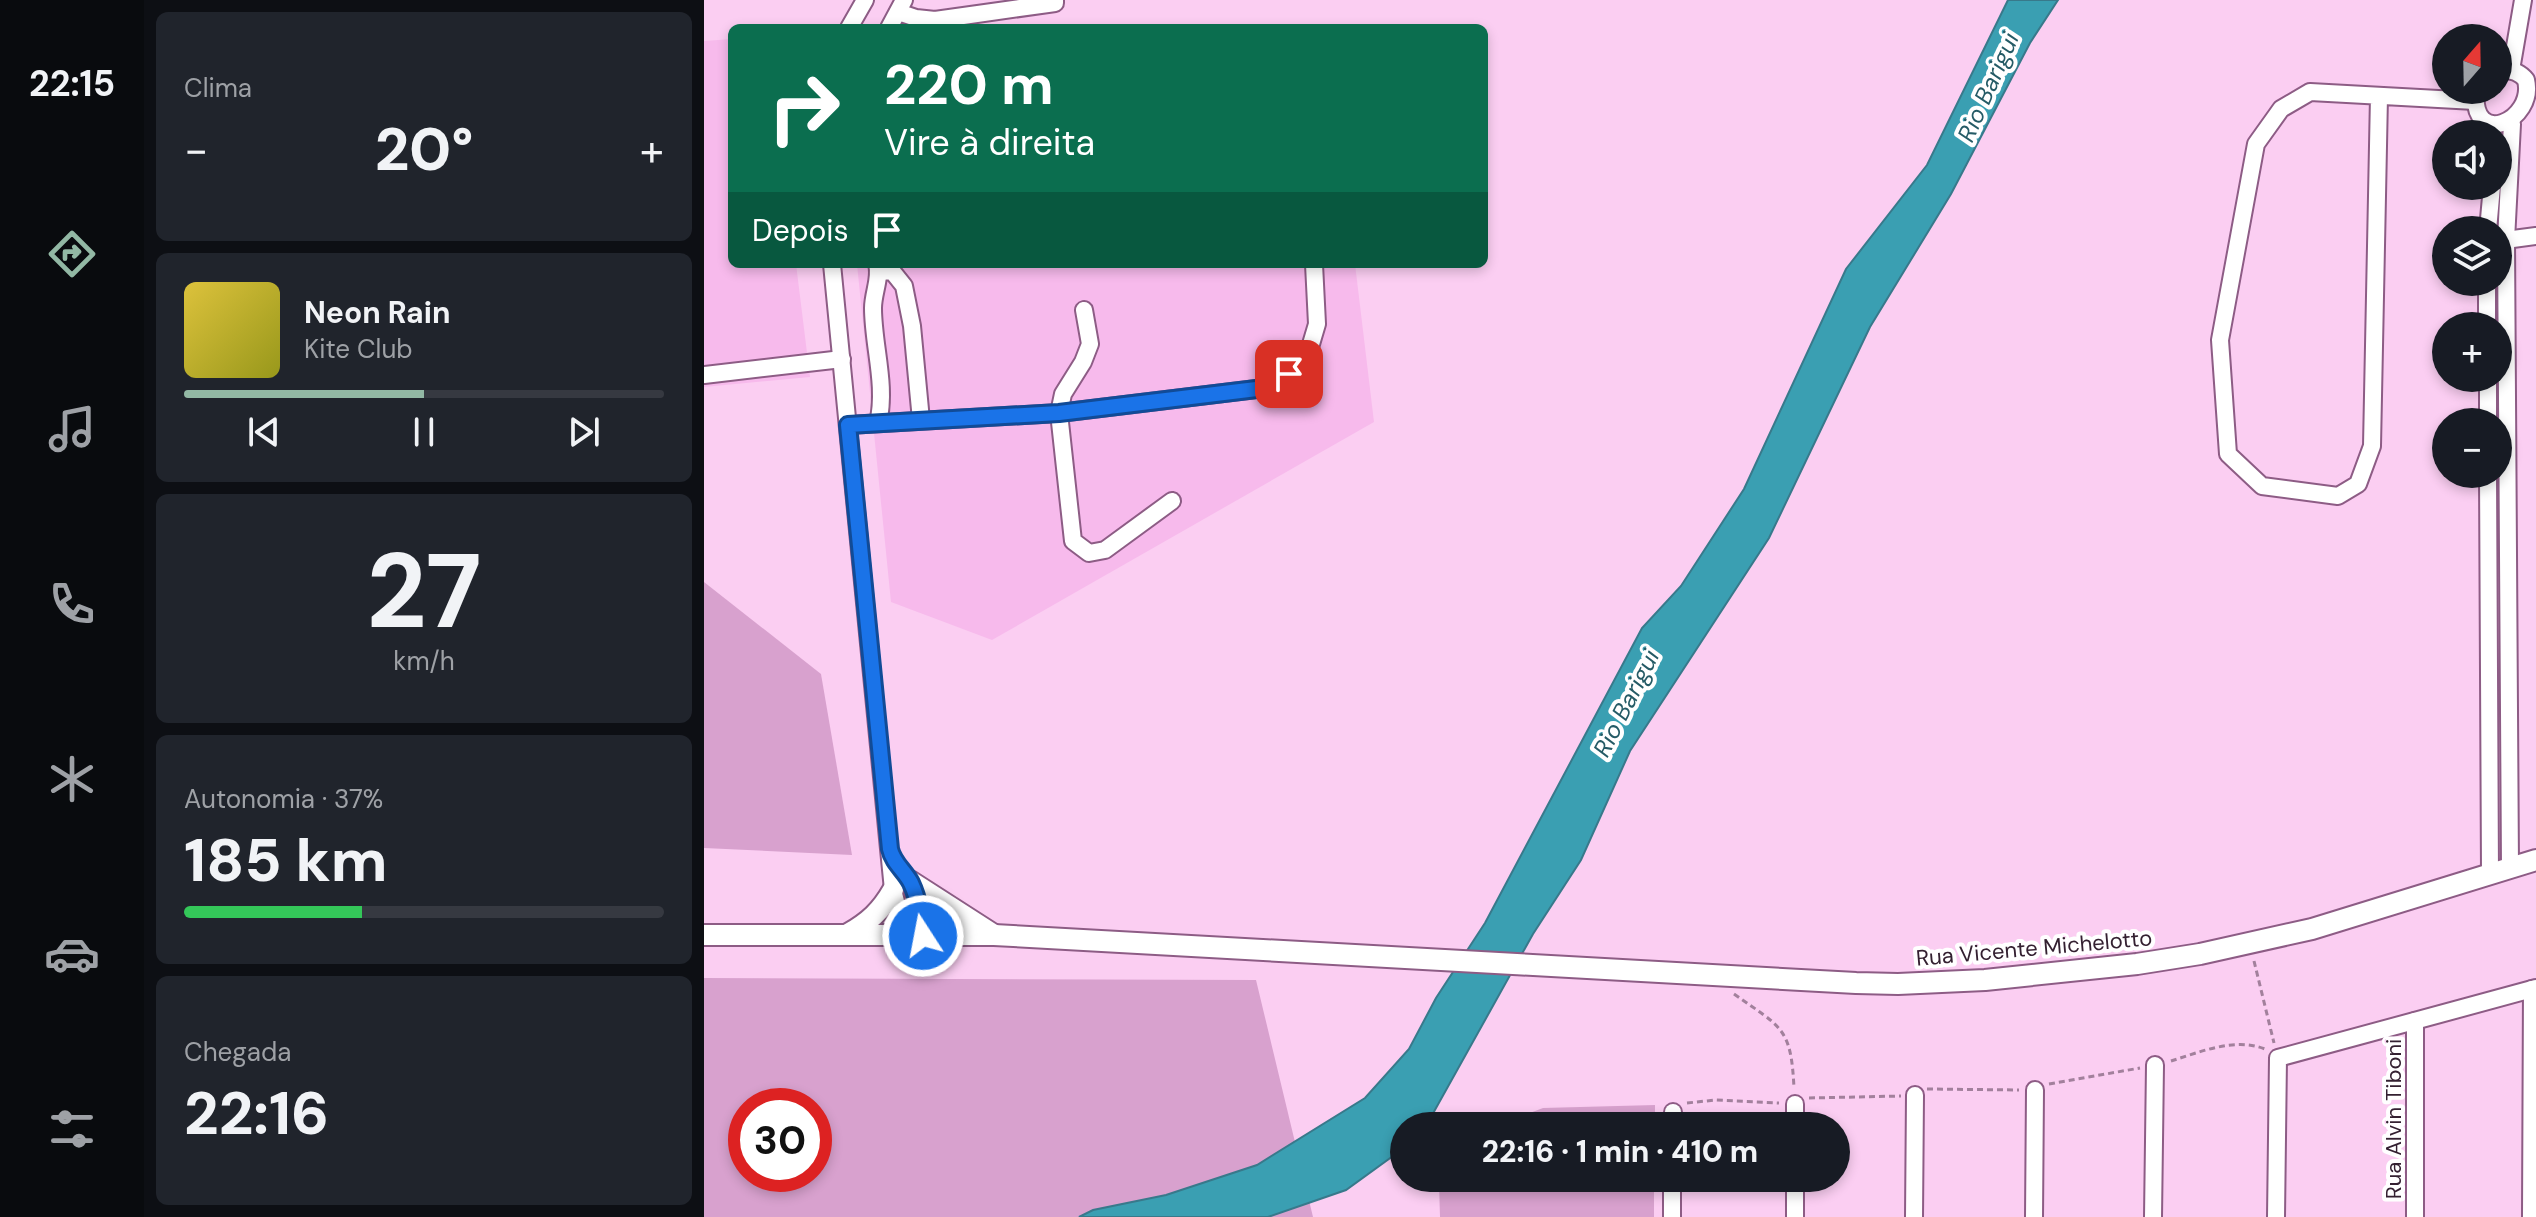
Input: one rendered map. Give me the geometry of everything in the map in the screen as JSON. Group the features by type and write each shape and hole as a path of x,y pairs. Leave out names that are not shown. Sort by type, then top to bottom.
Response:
{"main road":[{"name":"Rua Vicente Michelotto","path":"2500,871 2536,852"},
{"name":"Rua Vicente Michelotto","path":"704,935 994,935 1898,984 1985,980 2123,965 2250,944 2374,912 2536,860"},
{"path":"848,934 867,924 902,886 994,935"}],"street":[{"path":"851,24 865,0"},
{"path":"891,24 901,6 916,18 935,20 1055,3 1055,0"},
{"path":"2512,47 2528,1"},
{"path":"2512,73 2526,79 2532,96 2527,113 2512,121"},
{"path":"2379,96 2372,446 2358,484 2338,496 2262,486 2228,454 2220,340 2256,144 2281,109 2310,92 2432,96"},
{"path":"2512,239 2536,236"},
{"path":"832,268 891,856 902,886 899,913 916,936"},
{"path":"878,423 882,406 873,309 878,268 892,271 904,286 912,326 921,420"},
{"path":"848,425 1059,413 1273,387 1306,361 1317,324 1314,268"},
{"path":"2500,871 2502,296"},
{"path":"1084,310 1090,344 1063,394 1059,413 1073,541 1089,553 1105,550 1172,501"},
{"path":"704,375 842,359"},
{"path":"2488,488 2500,871"},
{"path":"2276,1217 2278,1058 2534,988 2531,1217"},
{"name":"Rua Alvin Tiboni","path":"2415,1021 2415,1217"},
{"path":"2153,1217 2155,1065"},
{"path":"2034,1217 2035,1090"},
{"path":"1914,1217 1915,1095"},
{"path":"1795,1104 1795,1112"},
{"path":"1672,1192 1672,1217"},
{"path":"1795,1192 1795,1217"}],"path":[{"path":"2250,944 2278,1058"},
{"path":"1731,992 1787,1037 1793,1062 1795,1104"},
{"path":"1676,1112 1680,1105 1691,1102 1795,1104 1811,1097 1859,1099 1915,1095 1922,1089 1931,1088 2035,1090 2066,1080 2155,1065 2222,1047 2260,1047 2278,1058"}],"shaded area":[{"path":"728,39 728,268 796,268 810,377 704,387 704,41"},
{"path":"857,268 1355,268 1374,422 992,640 891,602"},
{"path":"704,582 821,674 852,855 704,848"},
{"path":"704,978 1256,980 1313,1217 704,1217"},
{"path":"1655,1105 1655,1112 1532,1112 1543,1108"},
{"path":"1439,1192 1654,1192 1654,1217 1440,1217"}],"water":[{"name":"Rio Barigui","path":"2008,0 2058,0 2030,43 1951,194 1870,327 1769,538 1630,751 1581,860 1533,934 1434,1112 1390,1112 1390,1158 1346,1190 1268,1217 1079,1217 1093,1210 1166,1195 1257,1165 1365,1098 1409,1049 1436,998 1485,923 1642,628 1681,586 1744,489 1846,269 1927,165"}],"route":[{"path":"923,936 920,907 910,881 891,856 848,425 1059,413 1273,387 1289,374"}]}
